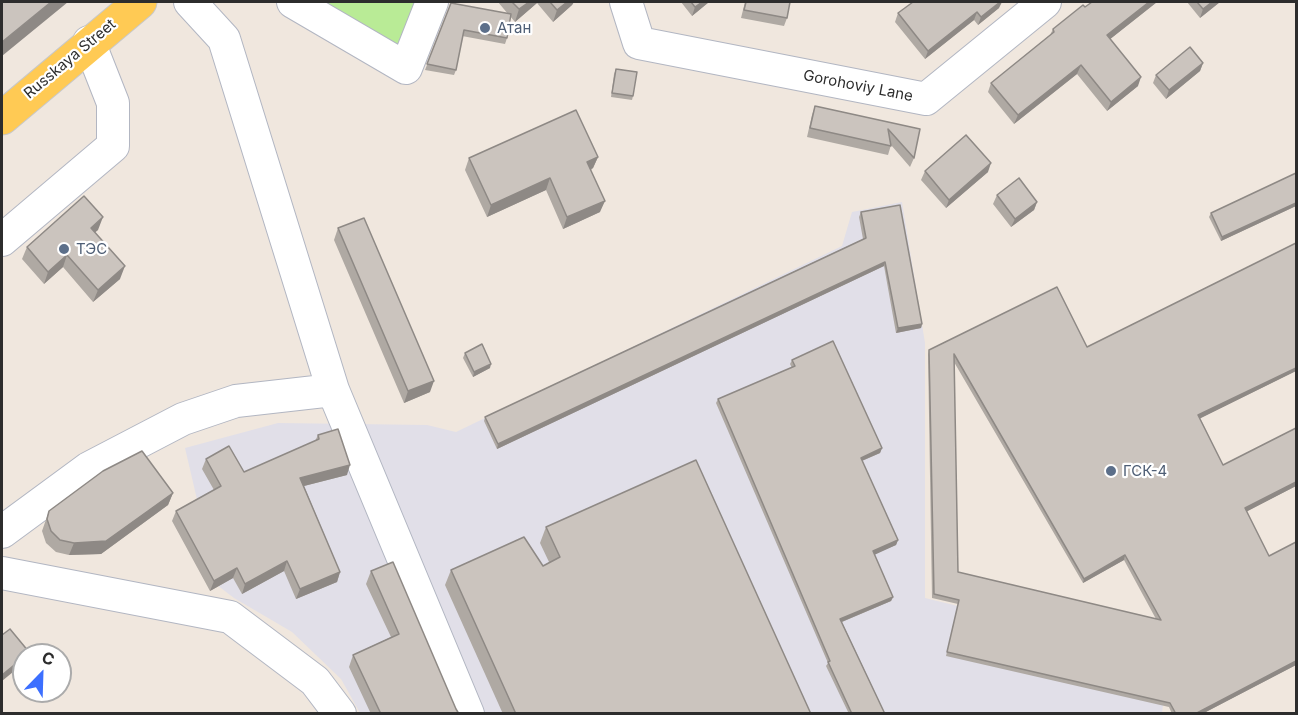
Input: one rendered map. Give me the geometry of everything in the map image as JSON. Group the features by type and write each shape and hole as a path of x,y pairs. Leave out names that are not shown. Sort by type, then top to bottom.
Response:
{"main road":[{"name":"Russkaya Street","path":"2,117 89,42 140,2"}],"street":[{"path":"190,2 224,39 333,390 468,714"},
{"path":"293,2 406,68 432,2"},
{"name":"Gorohoviy Lane","path":"626,2 639,43 926,99 1045,2"},
{"path":"2,240 113,146 112,103 89,42"},
{"path":"2,532 89,468 183,419 236,401 333,390"},
{"path":"2,573 230,617 315,681 340,714"}],"shaded area":[{"path":"902,202 925,343 925,598 1159,655 1166,681 1162,713 360,713 341,679 292,632 234,598 217,585 185,448 278,423 427,425 456,432 842,246 852,212"}],"green space":[{"path":"323,2 422,2 403,46 391,44"}],"building":[{"path":"2,2 51,2 2,42"},
{"path":"512,2 529,2 519,9"},
{"path":"550,2 567,2 557,10"},
{"path":"691,2 702,2 695,7"},
{"path":"746,2 790,2 787,18 744,10"},
{"path":"913,2 1000,2 981,17 977,12 928,51 898,13"},
{"path":"1092,2 1149,2 1107,35 1141,77 1111,102 1081,65 1018,115 991,83 1054,32 1053,29 1083,5 1085,7"},
{"path":"1197,2 1212,2 1203,9"},
{"path":"451,3 511,14 507,38 464,30 456,70 427,64"},
{"path":"1190,47 1203,63 1169,90 1156,75"},
{"path":"616,69 637,72 633,96 612,93"},
{"path":"815,106 920,129 914,158 888,129 891,146 810,128"},
{"path":"576,110 598,157 587,162 605,201 567,217 550,178 491,205 469,158"},
{"path":"966,135 991,163 949,200 925,171"},
{"path":"1296,173 1296,203 1222,237 1211,213"},
{"path":"1019,178 1037,202 1015,219 997,195"},
{"name":"ТЭС","path":"84,196 103,217 91,228 125,266 98,290 67,255 48,272 27,247"},
{"path":"900,205 922,324 898,328 885,262 498,444 485,417 866,238 861,212"},
{"path":"364,218 434,381 408,391 338,228"},
{"name":"ГСК-4","path":"1296,243 1296,368 1198,415 1223,465 1296,428 1296,482 1245,508 1269,556 1296,542 1296,661 1195,714 1176,714 1170,703 947,652 959,600 934,594 929,350 1057,287 1087,347","holes":["954,354 1084,579 1125,555 1161,620 958,572"]},
{"path":"833,341 882,448 861,458 898,540 873,551 893,597 840,619 885,714 852,714 718,399 795,366 792,360"},
{"path":"482,344 491,364 474,372 465,353"},
{"path":"338,429 350,465 300,478 340,572 300,589 287,561 245,584 237,568 214,581 176,511 221,486 206,459 229,446 244,472 319,439 318,435"},
{"path":"142,451 173,493 106,541 74,543 60,540 51,531 47,519 49,511 103,471"},
{"path":"696,460 811,714 516,714 451,570 524,537 543,566 560,557 546,527"},
{"path":"393,562 459,714 381,714 353,655 399,634 371,571"},
{"path":"10,629 22,643 12,643 12,667 2,675 2,635"}],"place":[{"name":"Атан","path":"485,28"},
{"name":"ТЭС","path":"64,249"},
{"name":"ГСК-4","path":"1111,471"}]}
